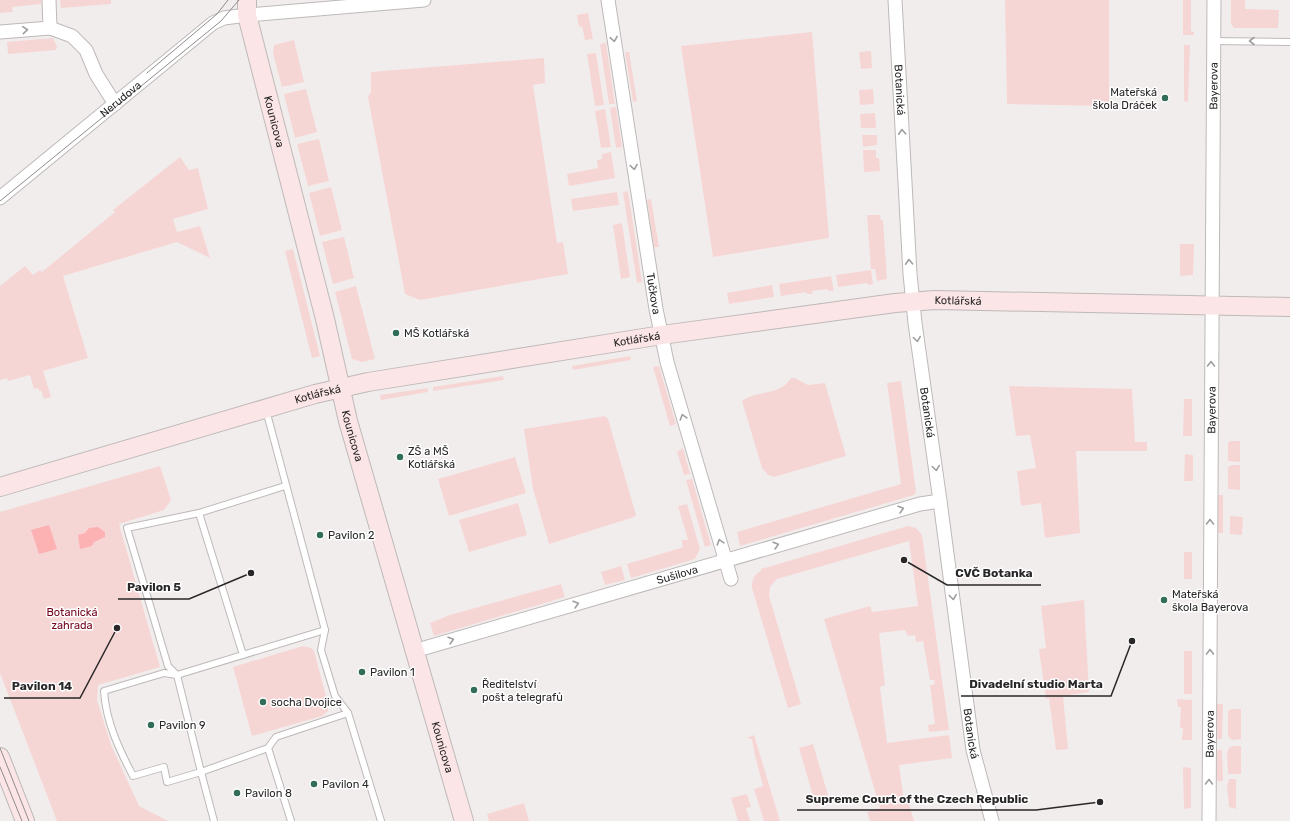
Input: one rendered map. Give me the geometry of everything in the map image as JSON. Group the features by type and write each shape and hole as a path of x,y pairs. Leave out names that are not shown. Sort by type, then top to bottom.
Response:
{"main road":[{"name":"Kounicova","path":"247,8 325,318 348,421 464,821"},
{"name":"Kotlářská","path":"0,487 340,388 368,382 662,335 913,300 1212,304 1290,307"},
{"path":"0,757 25,821"}],"street":[{"path":"49,0 50,28"},
{"name":"Nerudova","path":"0,198 213,23 247,8 424,0"},
{"name":"Tučkova","path":"608,0 656,309 667,362 731,579"},
{"name":"Botanická","path":"895,0 910,274 915,322 973,750 992,821"},
{"name":"Bayerova","path":"1209,821 1214,0"},
{"path":"0,32 50,28 72,36 86,50 96,74 114,104"},
{"name":"Sušilova","path":"414,651 920,504 940,501"}],"lane":[{"path":"1214,41 1290,42"},
{"path":"266,409 285,486 325,630 322,650 335,696 348,713 381,821"},
{"path":"214,821 178,675 168,666 127,528 199,513 285,486"},
{"path":"199,513 243,655"},
{"path":"325,630 178,675 164,673 104,691 105,705 115,742 133,776 164,767 167,782 201,772 268,748 276,737 348,713"},
{"path":"268,748 291,821"}],"green space":[{"path":"0,0 41,0 41,4 12,7 13,12 0,13"},
{"path":"60,0 111,0 111,4 61,8"},
{"path":"1005,0 1109,0 1109,106 1007,104"},
{"path":"1183,0 1191,0 1191,31 1194,32 1194,35 1183,35"},
{"path":"1231,0 1245,0 1245,9 1279,10 1278,28 1234,28 1231,24"},
{"path":"588,13 593,39 585,40 582,26 579,27 577,15"},
{"path":"812,32 829,238 713,257 681,46"},
{"path":"53,38 57,47 56,50 8,54 7,42"},
{"path":"294,40 304,82 282,87 273,53 274,45"},
{"path":"606,43 615,104 609,104 600,44"},
{"path":"1184,45 1190,45 1188,102 1184,101"},
{"path":"871,51 872,68 861,69 859,52"},
{"path":"625,52 629,52 637,101 633,102"},
{"path":"596,53 604,105 595,106 587,54"},
{"path":"544,58 545,83 533,85 557,243 563,242 568,274 420,300 405,294 368,97 371,92 371,72"},
{"path":"306,89 317,132 295,138 284,94"},
{"path":"873,89 874,104 860,105 859,90"},
{"path":"616,107 622,147 616,148 610,108"},
{"path":"605,109 611,147 601,148 595,111"},
{"path":"875,113 876,128 861,128 860,114"},
{"path":"862,135 877,135 877,145 863,147"},
{"path":"319,139 329,181 308,186 297,144"},
{"path":"863,150 876,150 876,158 879,158 880,171 864,172"},
{"path":"611,152 615,178 569,186 567,174 598,168 597,160 602,159 602,154"},
{"path":"180,157 189,170 198,168 208,209 173,219 177,232 200,226 210,258 177,242 63,276 88,358 43,371 51,397 44,399 41,390 39,391 38,388 34,389 30,375 8,381 7,378 0,380 0,286 25,266 33,275 40,270 42,272 115,212 113,210"},
{"path":"331,187 342,230 320,236 309,193"},
{"path":"628,191 642,282 637,283 623,192"},
{"path":"617,192 619,205 573,211 571,199"},
{"path":"651,199 659,247 654,247 647,200"},
{"path":"867,215 880,215 881,220 883,220 887,279 877,281 875,269 871,269"},
{"path":"622,223 630,277 621,279 613,225"},
{"path":"344,237 354,278 333,284 322,242"},
{"path":"1180,244 1194,244 1193,275 1180,276"},
{"path":"293,249 320,356 312,358 285,251"},
{"path":"871,270 873,284 868,285 867,283 838,287 836,275"},
{"path":"831,276 834,291 828,291 827,289 812,291 813,294 807,294 806,292 781,296 779,284"},
{"path":"772,285 774,297 729,304 727,293"},
{"path":"356,286 375,359 362,362 352,359 335,292"},
{"path":"630,356 631,360 573,370 572,366"},
{"path":"659,366 676,424 670,426 653,367"},
{"path":"503,376 504,380 433,391 433,387"},
{"path":"791,378 795,378 808,385 825,383 846,456 774,477 768,475 762,468 742,401 754,395 781,388"},
{"path":"901,381 916,492 914,495 740,546 737,532 901,484 887,383"},
{"path":"1009,386 1132,389 1135,442 1147,442 1147,451 1076,451 1080,533 1045,538 1041,503 1021,506 1017,471 1036,468 1030,435 1016,436"},
{"path":"428,388 428,392 381,400 380,395"},
{"path":"1184,399 1192,399 1192,436 1183,436"},
{"path":"605,416 608,419 636,515 634,517 549,544 533,489 524,429"},
{"path":"1230,441 1240,441 1240,462 1228,461 1228,443"},
{"path":"683,448 690,474 684,475 677,452"},
{"path":"1185,454 1193,455 1193,481 1184,481"},
{"path":"515,457 526,493 449,516 438,479"},
{"path":"1232,465 1240,465 1240,490 1228,489 1228,467"},
{"name":"Botanická zahrada","path":"160,466 171,500 164,510 119,524 160,667 98,685 97,700 111,745 139,806 168,821 57,821 0,673 0,512"},
{"path":"692,479 711,545 705,547 686,480"},
{"path":"1218,495 1223,495 1223,533 1218,533"},
{"path":"518,503 527,535 469,552 459,520"},
{"path":"687,504 700,549 695,559 631,578 627,564 684,547 682,546 682,540 688,540 678,506"},
{"path":"1230,516 1243,517 1242,535 1230,534"},
{"path":"908,526 916,528 922,535 949,730 929,732 928,725 935,724 930,685 935,684 934,680 930,680 923,641 916,642 915,635 908,636 905,630 879,633 885,685 880,687 887,743 949,735 952,758 899,765 904,801 908,800 914,821 870,821 867,812 880,808 824,619 870,606 872,612 918,606 909,541 777,579 770,587 769,596 801,704 788,708 752,588 752,583 755,576 761,571 761,569"},
{"path":"1184,552 1192,552 1192,579 1184,579"},
{"path":"621,566 625,580 605,585 601,572"},
{"path":"561,584 565,597 434,636 430,623 450,615"},
{"path":"1084,600 1089,692 1063,696 1068,749 1056,750 1049,698 1046,699 1039,649 1046,648 1041,606"},
{"path":"303,646 311,648 314,651 328,704 328,711 322,716 252,736 233,667"},
{"path":"1184,651 1192,651 1192,694 1184,694"},
{"path":"1177,699 1192,700 1192,740 1182,740 1183,728 1180,728 1181,707 1178,707"},
{"path":"1217,704 1223,704 1222,739 1217,739"},
{"path":"1232,709 1241,709 1241,739 1232,740 1228,736 1228,711"},
{"path":"754,735 780,821 764,821 754,789 763,786 752,739 747,738"},
{"path":"813,744 830,802 816,806 799,748"},
{"path":"1241,746 1241,774 1228,774 1227,752 1230,747"},
{"path":"1217,750 1222,750 1223,781 1217,781"},
{"path":"1183,767 1191,768 1191,808 1184,809"},
{"path":"1229,779 1236,779 1236,809 1229,807 1227,785"},
{"path":"747,794 751,807 746,808 750,821 738,821 731,798"},
{"path":"524,803 529,821 489,821 487,814"}],"shaded area":[{"path":"49,525 57,549 39,554 31,530"},
{"path":"98,527 105,532 105,537 94,542 92,546 80,549 78,535 85,533 89,528"}],"tram line":[{"path":"147,73 217,14 228,0"},
{"path":"0,201 221,21 239,0"},
{"path":"0,748 29,821"},
{"path":"0,767 22,821"}],"place":[{"name":"Mateřská škola Dráček","path":"1165,98"},
{"name":"MŠ Kotlářská","path":"396,333"},
{"name":"ZŠ a MŠ Kotlářská","path":"400,457"},
{"name":"Pavilon 2","path":"320,535"},
{"name":"CVČ Botanka","path":"904,560"},
{"name":"Pavilon 5","path":"251,573"},
{"name":"Mateřská škola Bayerova","path":"1164,600"},
{"name":"Pavilon 14","path":"117,628"},
{"name":"Divadelní studio Marta","path":"1132,641"},
{"name":"Pavilon 1","path":"362,672"},
{"name":"Ředitelství pošt a telegrafů","path":"474,690"},
{"name":"socha Dvojice","path":"263,702"},
{"name":"Pavilon 9","path":"151,725"},
{"name":"Pavilon 4","path":"314,784"},
{"name":"Pavilon 8","path":"237,793"},
{"name":"Supreme Court of the Czech Republic","path":"1100,802"}]}
